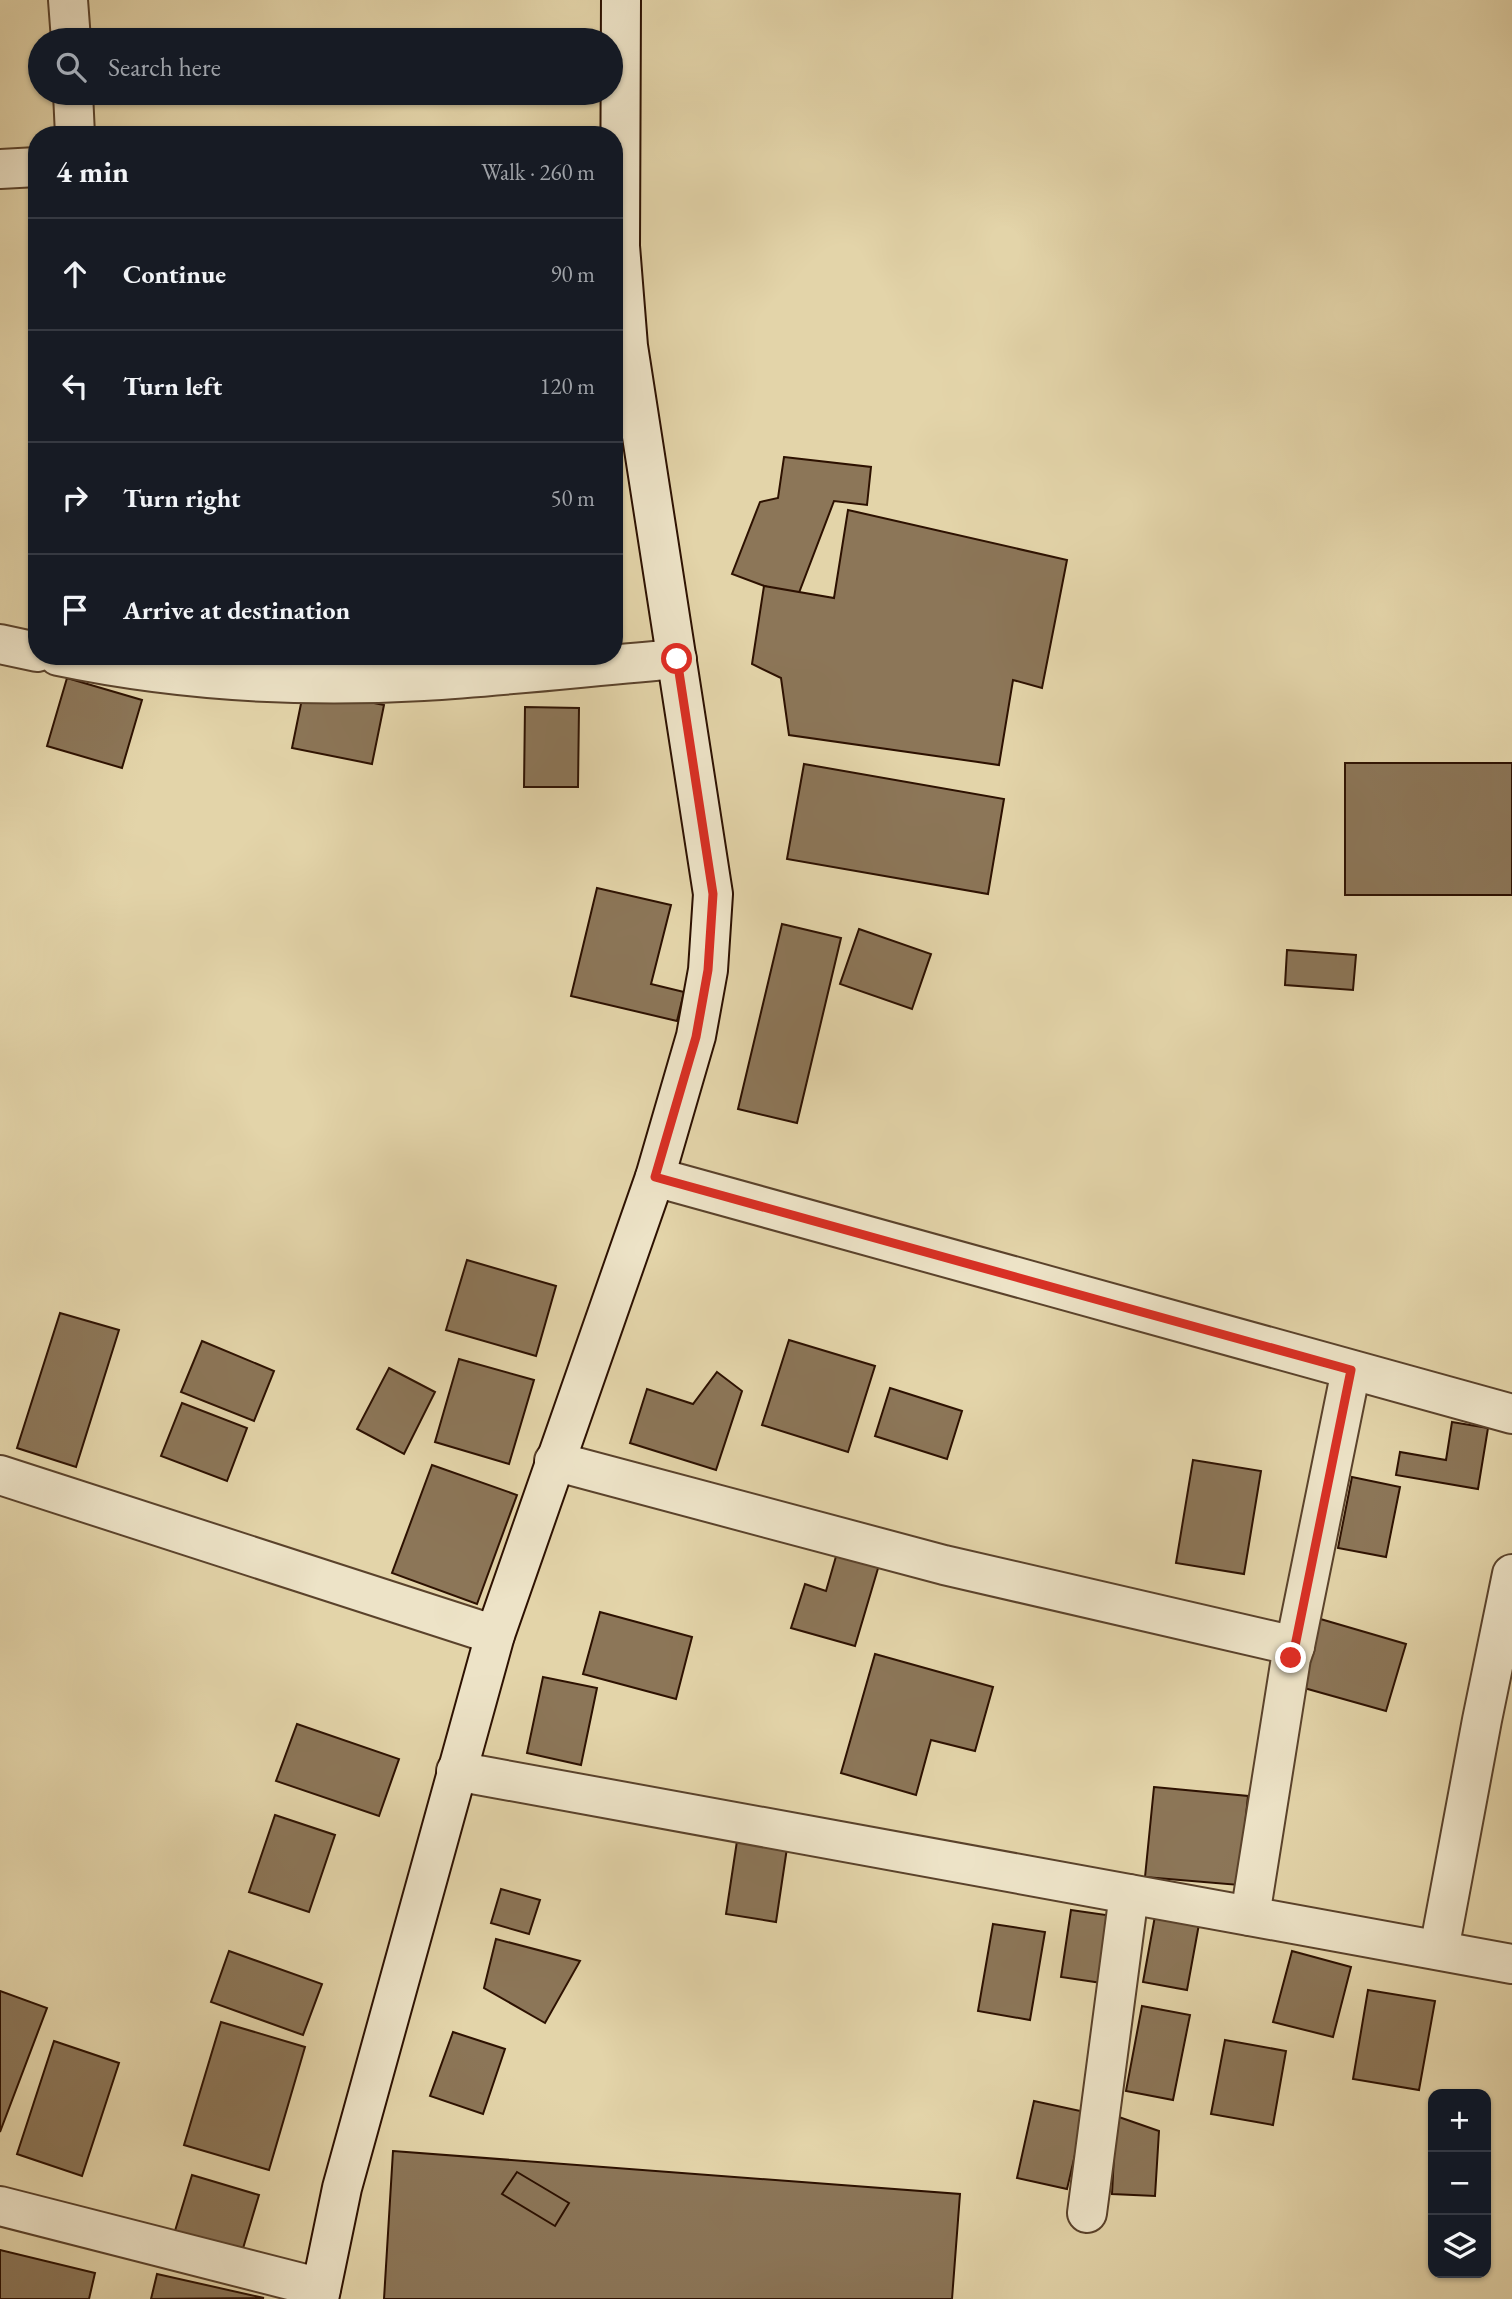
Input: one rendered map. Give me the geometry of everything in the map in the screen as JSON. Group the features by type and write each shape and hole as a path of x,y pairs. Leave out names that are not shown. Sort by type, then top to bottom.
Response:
{"street":[{"path":"68,0 70,28"},
{"path":"621,0 621,28"},
{"path":"74,105 75,126"},
{"path":"620,126 621,105"},
{"path":"0,169 28,167"},
{"path":"0,2206 320,2294 342,2188 495,1635 655,1177 696,1037 708,970 713,894 628,346 623,284"},
{"path":"623,664 677,659"},
{"path":"111,665 175,676 297,683 422,681 607,665"},
{"path":"655,1177 1512,1414"},
{"path":"1250,1916 1291,1658 1351,1370"},
{"path":"554,1461 944,1565 1295,1646"},
{"path":"0,1475 495,1635"},
{"path":"1439,1950 1512,1574"},
{"path":"456,1771 1512,1964"},
{"path":"1087,2213 1129,1894"}],"building":[{"path":"784,457 871,467 867,505 834,501 797,598 732,574 760,502 778,498"},
{"path":"848,510 1067,560 1042,688 1013,680 999,765 789,735 781,678 752,664 764,586 834,598"},
{"path":"239,665 301,665 298,678 235,680"},
{"path":"67,678 142,700 122,768 47,746"},
{"path":"304,689 384,705 372,764 292,748"},
{"path":"525,707 579,708 578,787 524,787"},
{"path":"1345,763 1512,763 1512,895 1345,895"},
{"path":"804,764 1004,799 988,894 787,859"},
{"path":"597,888 671,905 651,984 684,992 677,1021 571,996"},
{"path":"782,924 841,938 797,1123 738,1109"},
{"path":"859,929 931,954 912,1009 840,984"},
{"path":"1287,950 1356,955 1353,990 1285,985"},
{"path":"467,1260 556,1286 536,1356 446,1330"},
{"path":"60,1313 119,1330 76,1467 17,1448"},
{"path":"789,1340 875,1366 848,1452 762,1425"},
{"path":"202,1341 274,1371 254,1421 181,1392"},
{"path":"459,1359 534,1380 509,1464 435,1442"},
{"path":"389,1368 435,1392 404,1454 357,1429"},
{"path":"717,1372 742,1391 716,1470 630,1443 647,1389 693,1404"},
{"path":"890,1388 962,1411 947,1459 875,1436"},
{"path":"182,1403 247,1428 227,1481 161,1456"},
{"path":"1452,1422 1488,1428 1478,1489 1396,1475 1400,1452 1446,1460"},
{"path":"1193,1460 1261,1471 1244,1574 1176,1563"},
{"path":"432,1465 517,1495 477,1604 392,1573"},
{"path":"1352,1477 1400,1487 1386,1557 1338,1548"},
{"path":"837,1553 879,1565 855,1646 791,1628 805,1584 826,1591"},
{"path":"600,1612 692,1637 676,1699 583,1674"},
{"path":"1317,1618 1406,1644 1386,1711 1297,1686"},
{"path":"875,1654 993,1687 975,1751 931,1740 916,1795 841,1773"},
{"path":"543,1677 597,1688 581,1765 527,1753"},
{"path":"297,1724 399,1759 379,1816 276,1781"},
{"path":"1154,1787 1248,1796 1239,1885 1145,1877"},
{"path":"275,1815 335,1835 309,1912 249,1892"},
{"path":"737,1841 787,1848 776,1922 726,1914"},
{"path":"501,1889 540,1900 529,1934 491,1923"},
{"path":"1071,1910 1113,1916 1102,1983 1061,1977"},
{"path":"1155,1916 1199,1924 1187,1990 1143,1982"},
{"path":"993,1924 1045,1932 1030,2020 978,2011"},
{"path":"496,1939 580,1961 545,2023 484,1988"},
{"path":"229,1951 322,1984 303,2035 211,2002"},
{"path":"1292,1951 1351,1967 1333,2037 1273,2022"},
{"path":"1368,1990 1435,2001 1419,2090 1353,2079"},
{"path":"0,1991 47,2008 0,2132"},
{"path":"1142,2006 1190,2015 1173,2100 1126,2091"},
{"path":"221,2022 305,2047 269,2170 184,2145"},
{"path":"453,2032 505,2049 483,2114 430,2096"},
{"path":"1225,2040 1286,2051 1273,2125 1211,2114"},
{"path":"54,2041 119,2063 82,2176 17,2154"},
{"path":"1034,2101 1085,2112 1067,2189 1017,2178"},
{"path":"1116,2116 1159,2131 1155,2196 1112,2194"},
{"path":"393,2151 960,2194 952,2299 384,2299"},
{"path":"517,2172 569,2203 555,2226 502,2194"},
{"path":"192,2175 259,2195 241,2255 174,2234"},
{"path":"0,2250 95,2273 89,2299 0,2299"},
{"path":"157,2274 264,2298 151,2299"}],"route":[{"path":"677,659 713,894 708,970 696,1037 655,1177 1351,1370 1291,1658"}]}
